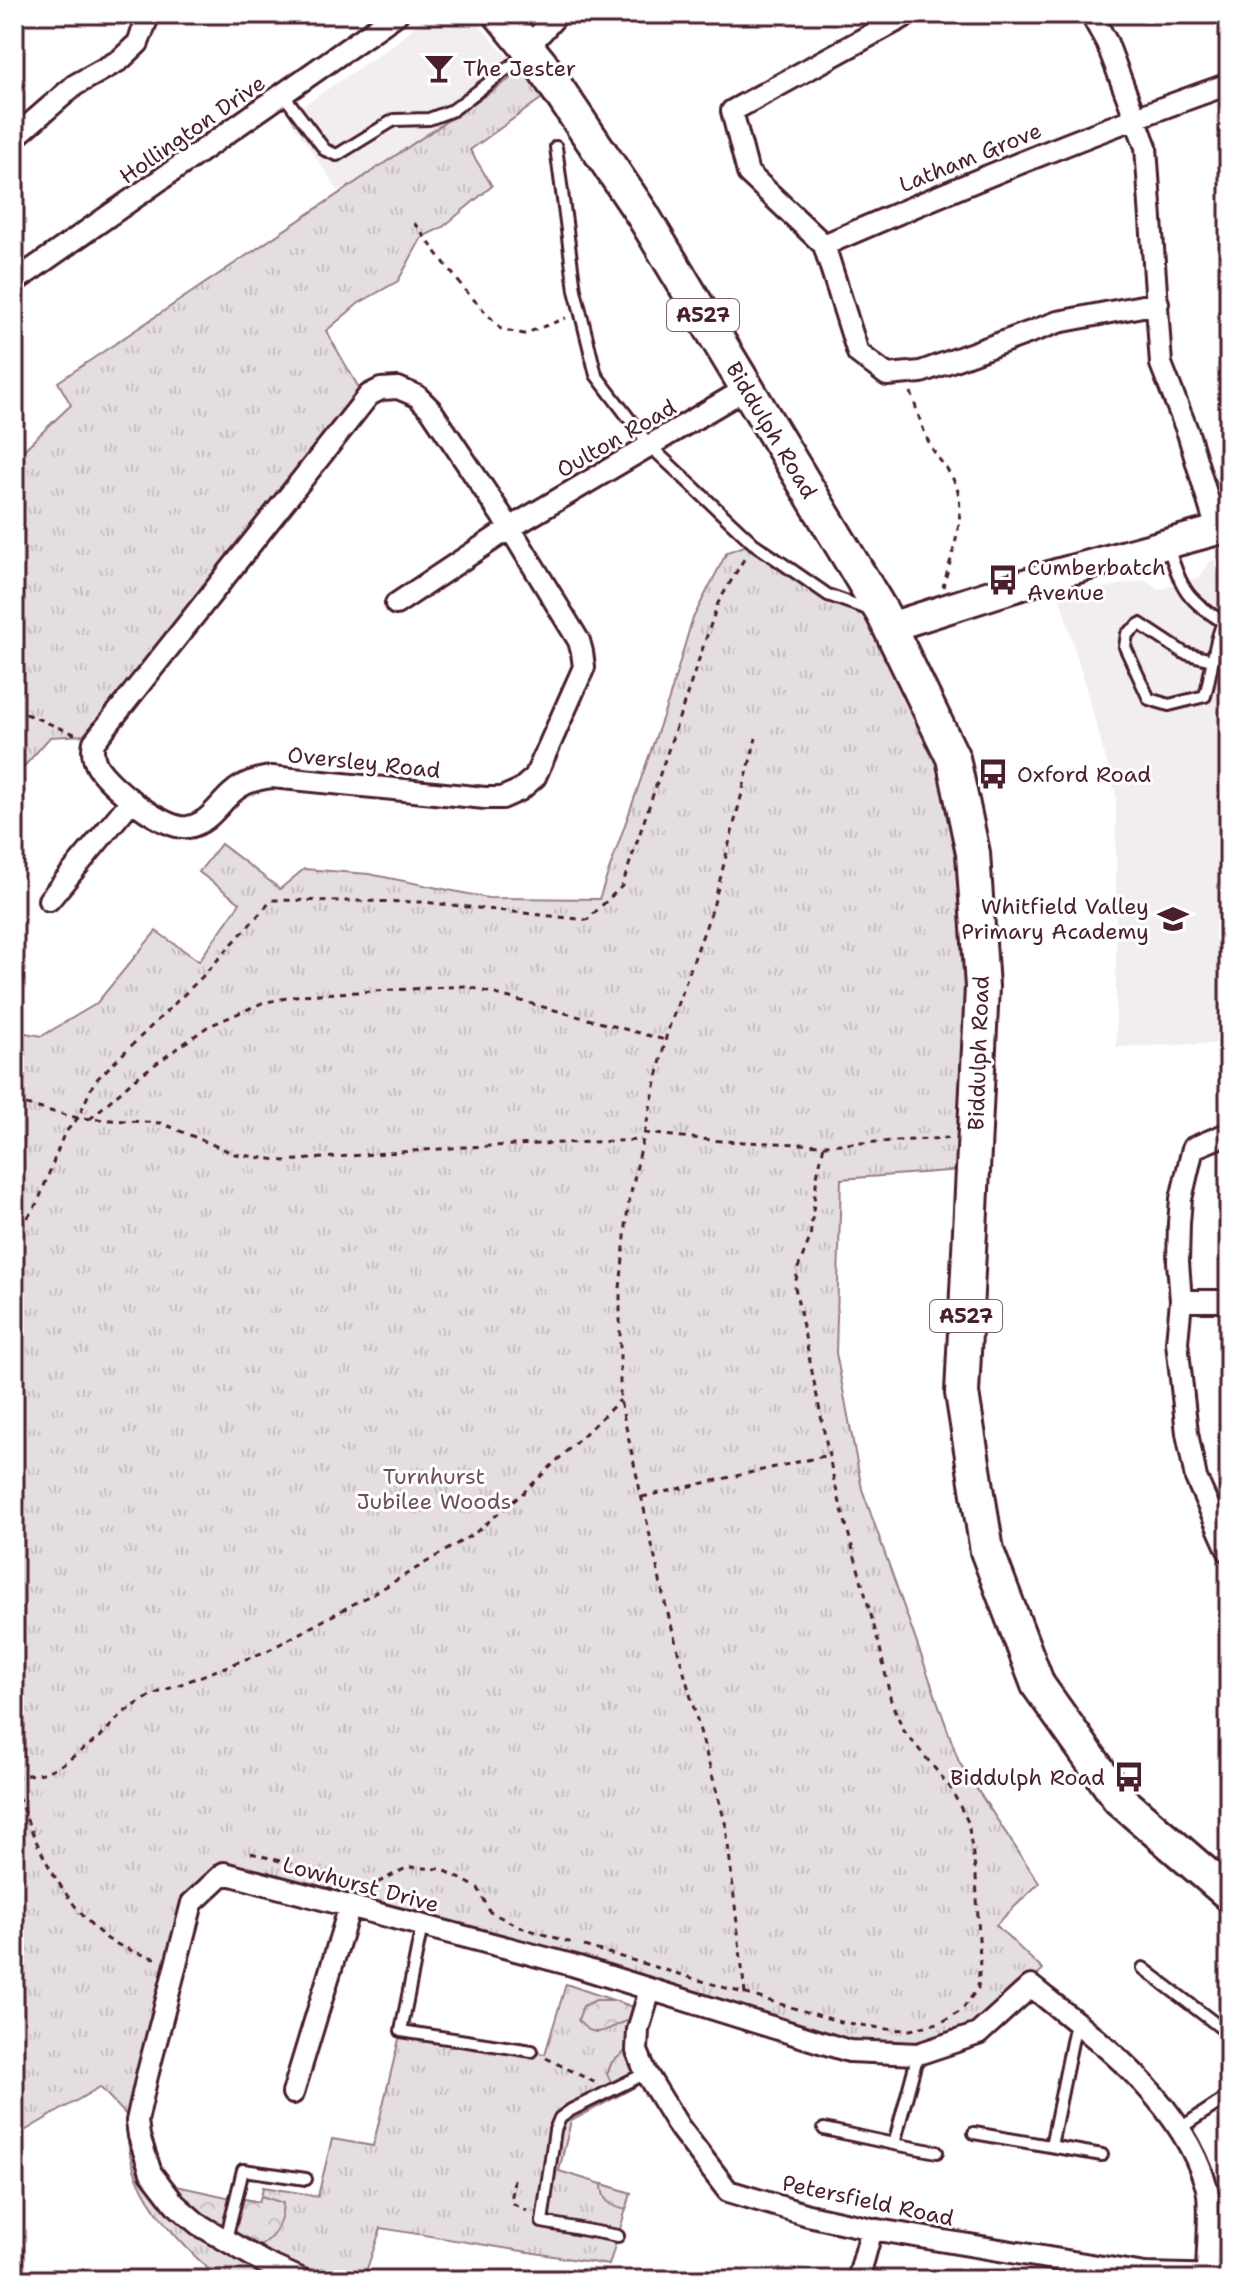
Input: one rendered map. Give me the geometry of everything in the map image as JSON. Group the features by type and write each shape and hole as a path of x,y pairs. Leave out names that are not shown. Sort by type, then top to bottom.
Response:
{"main road":[{"name":"Biddulph Road","path":"500,14 642,214 887,621 953,758 973,853 982,987 962,1393 987,1551 1038,1685 1119,1799 1229,1894"}],"street":[{"path":"14,138 75,85 120,60 138,43 149,14"},
{"name":"Hollington Drive","path":"14,282 397,14"},
{"path":"528,50 558,14"},
{"path":"909,14 732,111 748,173 824,245 858,353 887,375 921,372 1058,322 1158,303"},
{"path":"887,621 935,613 1056,574 1223,528 1161,364 1146,147 1107,43 1091,14"},
{"name":"Latham Grove","path":"824,245 967,183 1229,84"},
{"name":"Oversley Road","path":"398,388 417,396 431,410 510,528 579,641 584,667 535,777 520,790 502,798 272,777 252,780 234,790 199,824 185,828 170,825 132,800 96,764 92,751 94,742 369,395 381,389 398,388"},
{"name":"Oulton Road","path":"396,604 510,528 747,388"},
{"path":"49,900 132,800"},
{"path":"1227,1540 1196,1478 1187,1433 1177,1342 1181,1301 1179,1223 1193,1148 1229,1133"},
{"path":"1181,1301 1229,1301"},
{"name":"Lowhurst Drive","path":"303,2280 265,2263 198,2224 175,2204 151,2173 139,2136 137,2121 147,2076 192,1903 224,1873 572,1965 849,2051 918,2054 978,2034 1031,1986 1076,2022"},
{"path":"293,2093 350,1906"},
{"name":"Petersfield Road","path":"650,1990 638,2030 637,2051 646,2073 679,2127 728,2191 808,2215 872,2229 1145,2274 1229,2276"},
{"path":"1076,2022 1150,2089 1179,2129 1207,2187 1207,2276"},
{"path":"858,2280 872,2229"}],"lane":[{"path":"283,94 325,150 337,155 394,120 429,119 453,110 528,50"},
{"path":"556,147 575,290 596,375 650,446 753,543 828,595 887,621"},
{"path":"1168,544 1179,582 1204,611 1226,624 1216,640 1205,696 1169,705 1149,699 1125,647 1127,634 1140,624 1184,653 1212,660"},
{"path":"422,1925 401,2031 532,2051"},
{"path":"1143,1968 1229,2034"},
{"path":"1051,2146 1076,2022"},
{"path":"894,2144 918,2054"},
{"path":"618,2236 542,2222 555,2130 560,2118 646,2073"},
{"path":"1179,2129 1229,2096"},
{"path":"824,2129 937,2152"},
{"path":"974,2133 1102,2155"},
{"path":"226,2239 243,2170 306,2179"}],"path":[{"path":"414,223 465,290 501,329 524,334 581,313"},
{"path":"904,373 926,435 937,457 950,470 958,491 959,513 953,550 935,613"},
{"path":"14,1238 38,1202 64,1134 78,1118 94,1082 202,977 272,900 423,902 587,920 622,886 718,603 753,543"},
{"path":"14,709 94,742"},
{"path":"745,1994 726,1826 664,1599 620,1400 620,1289 628,1206 665,1040 713,907 756,738"},
{"path":"90,1119 132,1081 207,1027 262,1003 301,995 466,986 665,1040"},
{"path":"14,1102 78,1118 161,1123 235,1154 285,1161 464,1147 642,1140"},
{"path":"643,1133 721,1141 824,1145 975,1137"},
{"path":"251,1853 371,1886 408,1867 442,1869 478,1888 490,1912 520,1927 841,2022 910,2030 942,2022 961,2011 978,1988 980,1959 976,1876 968,1822 950,1787 904,1731 891,1701 829,1455 795,1287 798,1268 810,1238 824,1145"},
{"path":"14,1777 43,1773 60,1766 99,1738 124,1712 152,1695 267,1651 385,1587 475,1533 522,1494 620,1400"},
{"path":"642,1497 829,1455"},
{"path":"14,1785 41,1855 76,1905 102,1935 130,1951 176,1965"},
{"path":"532,2051 610,2090"},
{"path":"514,2179 514,2204 523,2211 543,2213"}],"shaded area":[{"path":"428,14 471,16 520,72 341,195 288,116 398,41"},
{"name":"Whitfield Valley Primary Academy","path":"1229,556 1229,1043 1116,1047 1116,795 1060,597 1145,580 1158,590 1200,577 1209,562"}],"green space":[{"path":"540,63 556,88 470,150 492,186 443,227 422,237 398,281 359,303 326,331 359,388 85,735 50,737 14,778 14,459 71,405 58,382 520,72"},
{"name":"Turnhurst Jubilee Woods","path":"753,543 828,595 894,612 973,853 974,1169 841,1179 836,1353 862,1489 959,1762 1039,1883 996,1925 1043,1970 978,2034 918,2054 849,2051 224,1873 192,1903 137,2121 151,2173 281,2270 276,2280 220,2280 186,2247 154,2209 133,2166 128,2143 129,2118 100,2087 14,2137 14,1031 42,1036 96,1004 156,931 199,961 240,903 199,872 221,844 280,889 304,869 369,874 488,898 599,899 669,699 692,620 727,552"},
{"path":"566,1984 633,2007 627,2047 635,2087 571,2121 559,2171 631,2193 609,2265 381,2228 363,2280 321,2280 234,2236 244,2199 260,2202 263,2187 318,2196 332,2139 373,2146 401,2031 545,2054"},
{"path":"596,2000 613,2000 633,2007 629,2020 602,2031 590,2031 578,2020 583,2006"},
{"path":"626,2051 637,2077 612,2084 607,2074 612,2062"},
{"path":"602,2184 631,2193 626,2210 608,2202"},
{"path":"172,2185 236,2199 226,2239 198,2224"},
{"path":"261,2196 283,2203 279,2224 272,2236 255,2248 234,2236 244,2199 259,2202"}],"place":[{"name":"The Jester","path":"439,68"},
{"name":"Cumberbatch Avenue","path":"1003,580"},
{"name":"Oxford Road","path":"993,774"},
{"name":"Whitfield Valley Primary Academy","path":"1173,919"},
{"name":"Biddulph Road","path":"1129,1777"}]}
